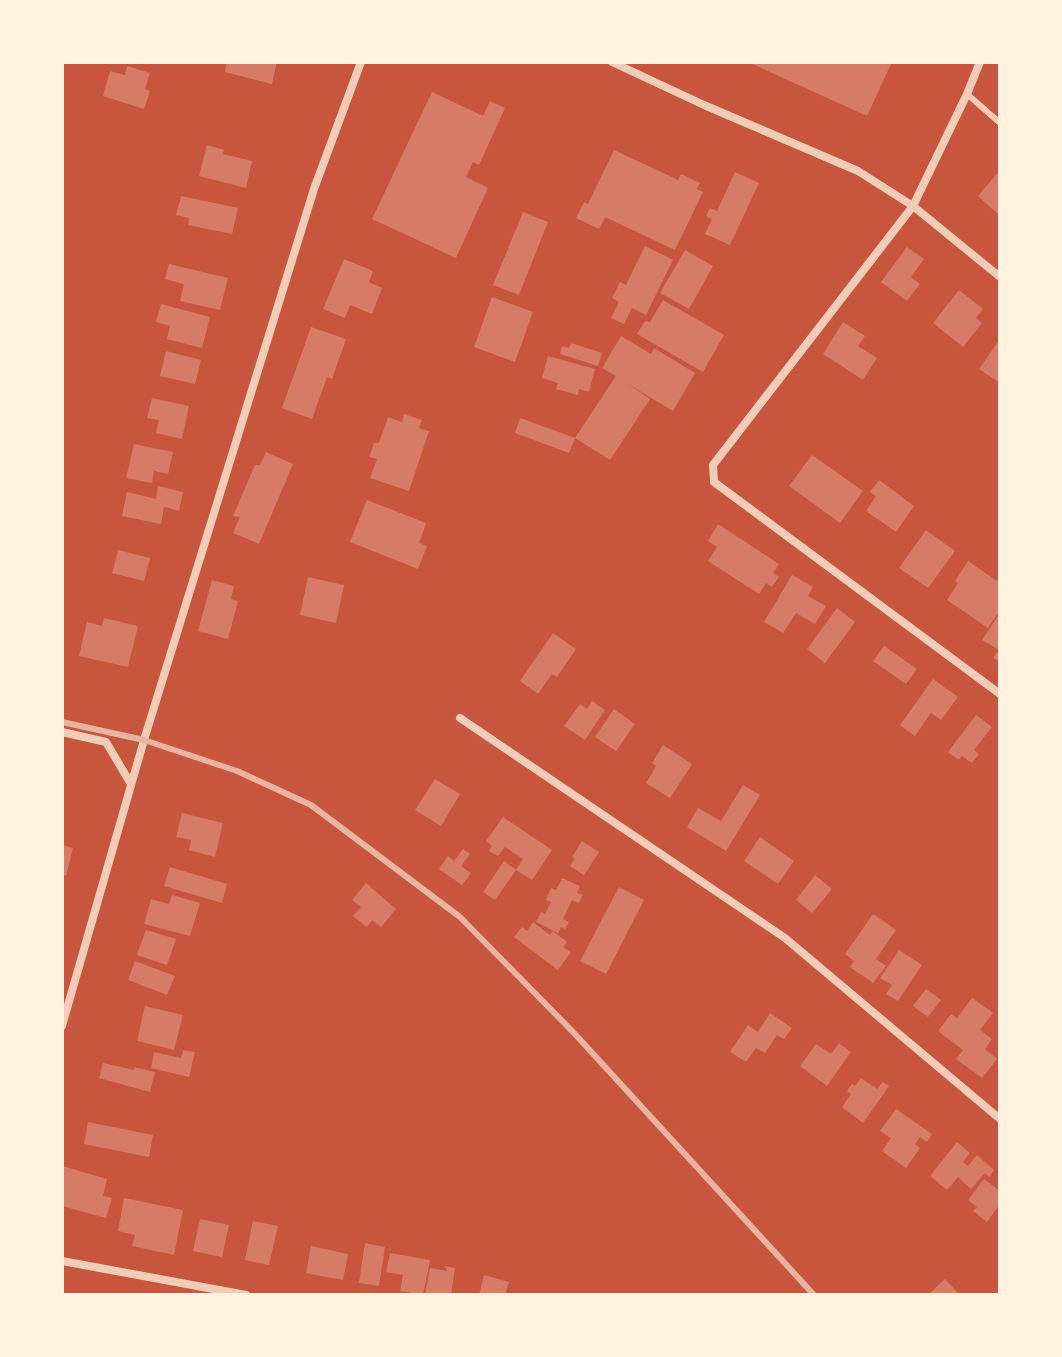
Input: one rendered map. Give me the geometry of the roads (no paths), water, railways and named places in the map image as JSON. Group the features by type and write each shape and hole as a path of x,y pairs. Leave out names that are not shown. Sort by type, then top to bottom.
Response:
{"street":[{"path":"62,1026 131,784 314,189 361,62"},
{"path":"612,62 858,171 913,206 1000,277"},
{"path":"980,62 913,206 713,465 714,482 1000,694"},
{"path":"460,718 785,938 1000,1119"},
{"path":"62,732 106,742 131,784"},
{"path":"62,1261 246,1295"}],"lane":[{"path":"967,94 1000,123"}],"railway":[{"path":"62,722 144,740 237,771 311,805 460,917 574,1033 814,1295"}]}
